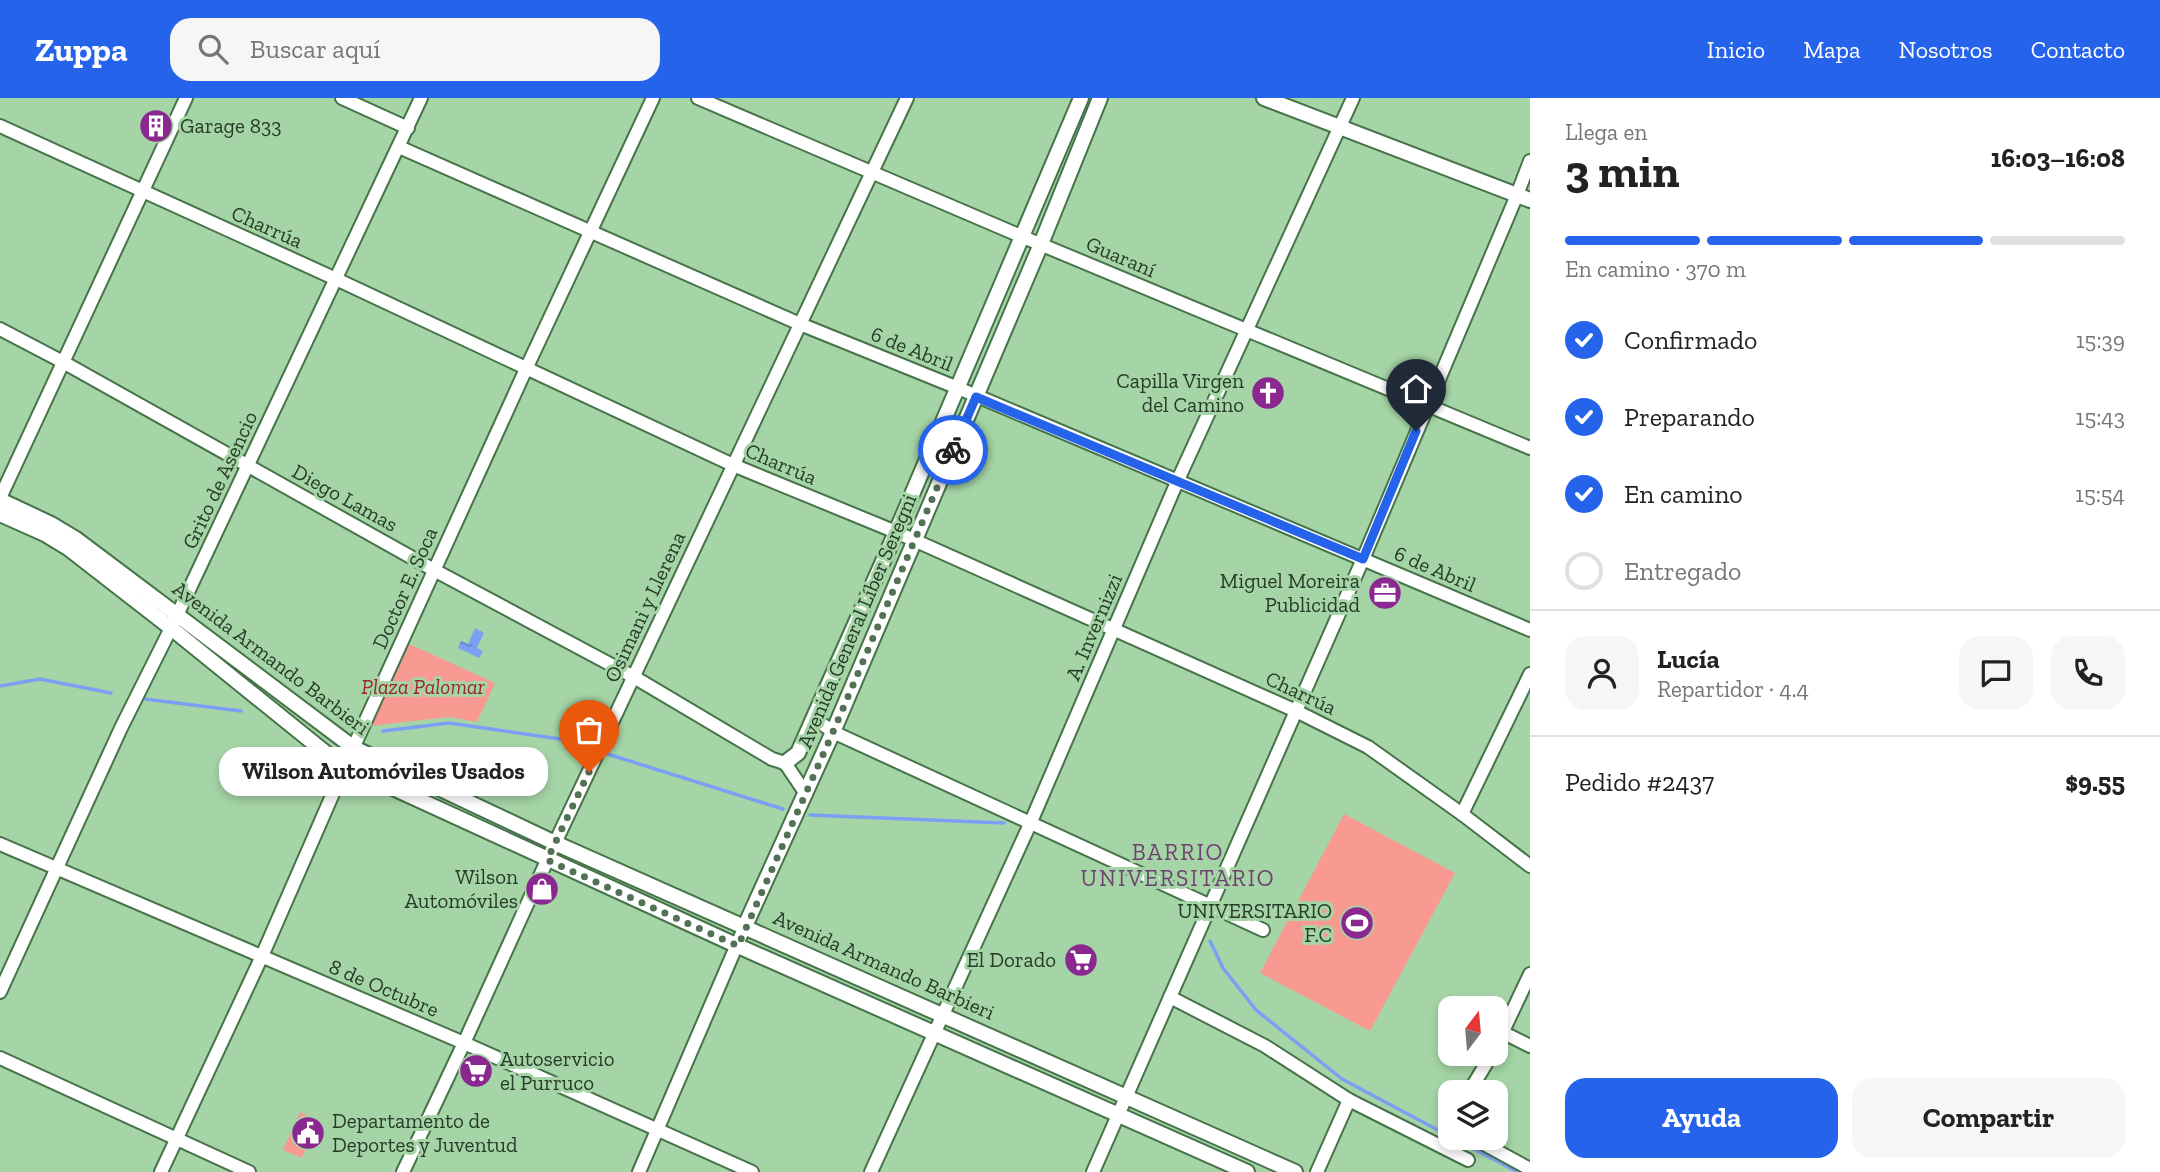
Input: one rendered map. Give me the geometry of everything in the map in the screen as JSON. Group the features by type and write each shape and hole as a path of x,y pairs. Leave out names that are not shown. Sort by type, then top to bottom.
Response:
{"street":[{"path":"0,499 186,98"},
{"path":"342,98 408,128"},
{"name":"Grito de Asencio","path":"0,992 121,728 249,466 421,98"},
{"name":"Doctor E. Soca","path":"161,1172 262,956 345,766 526,369 653,98"},
{"name":"Guaraní","path":"698,98 1023,237 1530,448"},
{"name":"Osimani y Llerena","path":"403,1172 547,860 907,98"},
{"name":"Avenida General Líber Seregni","path":"785,763 799,753 1081,98"},
{"name":"Avenida General Líber Seregni","path":"746,926 833,732 1041,244 1100,98"},
{"path":"1264,98 1524,198"},
{"name":"A. Invernizzi","path":"871,1172 1030,824 1177,482 1353,98"},
{"name":"Charrúa","path":"0,126 336,279 733,465 896,532 1296,712 1368,747 1530,866"},
{"name":"6 de Abril","path":"399,147 800,324 1530,630"},
{"path":"1093,1172 1363,559 1427,405 1524,198 1530,161"},
{"name":"Diego Lamas","path":"0,329 434,570 634,677 772,759 785,763"},
{"name":"Avenida Armando Barbieri","path":"0,499 76,538 332,758 345,766 738,946 1247,1172"},
{"name":"Avenida Armando Barbieri","path":"0,514 45,534 68,548 354,748 555,843 1295,1172"},
{"path":"1462,814 1530,674"},
{"path":"814,718 833,732 1263,930"},
{"path":"785,763 806,794"},
{"name":"8 de Octubre","path":"0,844 464,1043 752,1172"},
{"path":"639,1172 746,926"},
{"path":"1508,1024 1530,974"},
{"path":"1170,997 1265,1046 1349,1100 1468,1160"},
{"path":"1508,1035 1530,1046"},
{"path":"0,1058 249,1172"},
{"path":"1317,1172 1349,1100"},
{"path":"1495,1150 1530,1169"}],"green space":[{"name":"Plaza Palomar","path":"407,643 495,683 477,722 449,717 369,726"},
{"name":"UNIVERSITARIO F.C","path":"1344,814 1455,873 1370,1031 1260,973"},
{"path":"300,1112 319,1120 302,1158 283,1150"}],"water":[{"path":"475,628 484,633 477,648 483,651 479,658 458,648 461,641 468,644"}],"waterway":[{"path":"0,686 40,679 111,693"},
{"path":"145,699 241,711"},
{"path":"383,731 449,723 574,741"},
{"path":"601,752 783,809"},
{"path":"810,815 1004,823"},
{"path":"1210,941 1223,968 1256,1010 1342,1079 1438,1130"},
{"path":"1476,1150 1518,1172"}],"way so far":[{"path":"589,772 547,860 738,946 953,450"}],"place":[{"name":"Garage 833","path":"156,126"},
{"name":"Capilla Virgen del Camino","path":"1268,393"},
{"name":"Miguel Moreira Publicidad","path":"1385,593"},
{"name":"Wilson Automóviles Usados","path":"589,772"},
{"name":"Wilson Automóviles","path":"542,889"},
{"name":"UNIVERSITARIO F.C","path":"1357,923"},
{"name":"El Dorado","path":"1081,960"},
{"name":"Autoservicio el Purruco","path":"476,1071"},
{"name":"Departamento de Deportes y Juventud","path":"308,1133"}],"district":[{"name":"BARRIO UNIVERSITARIO","path":"1178,865"}],"route":[{"path":"953,450 976,397 1363,559 1416,431"}]}
